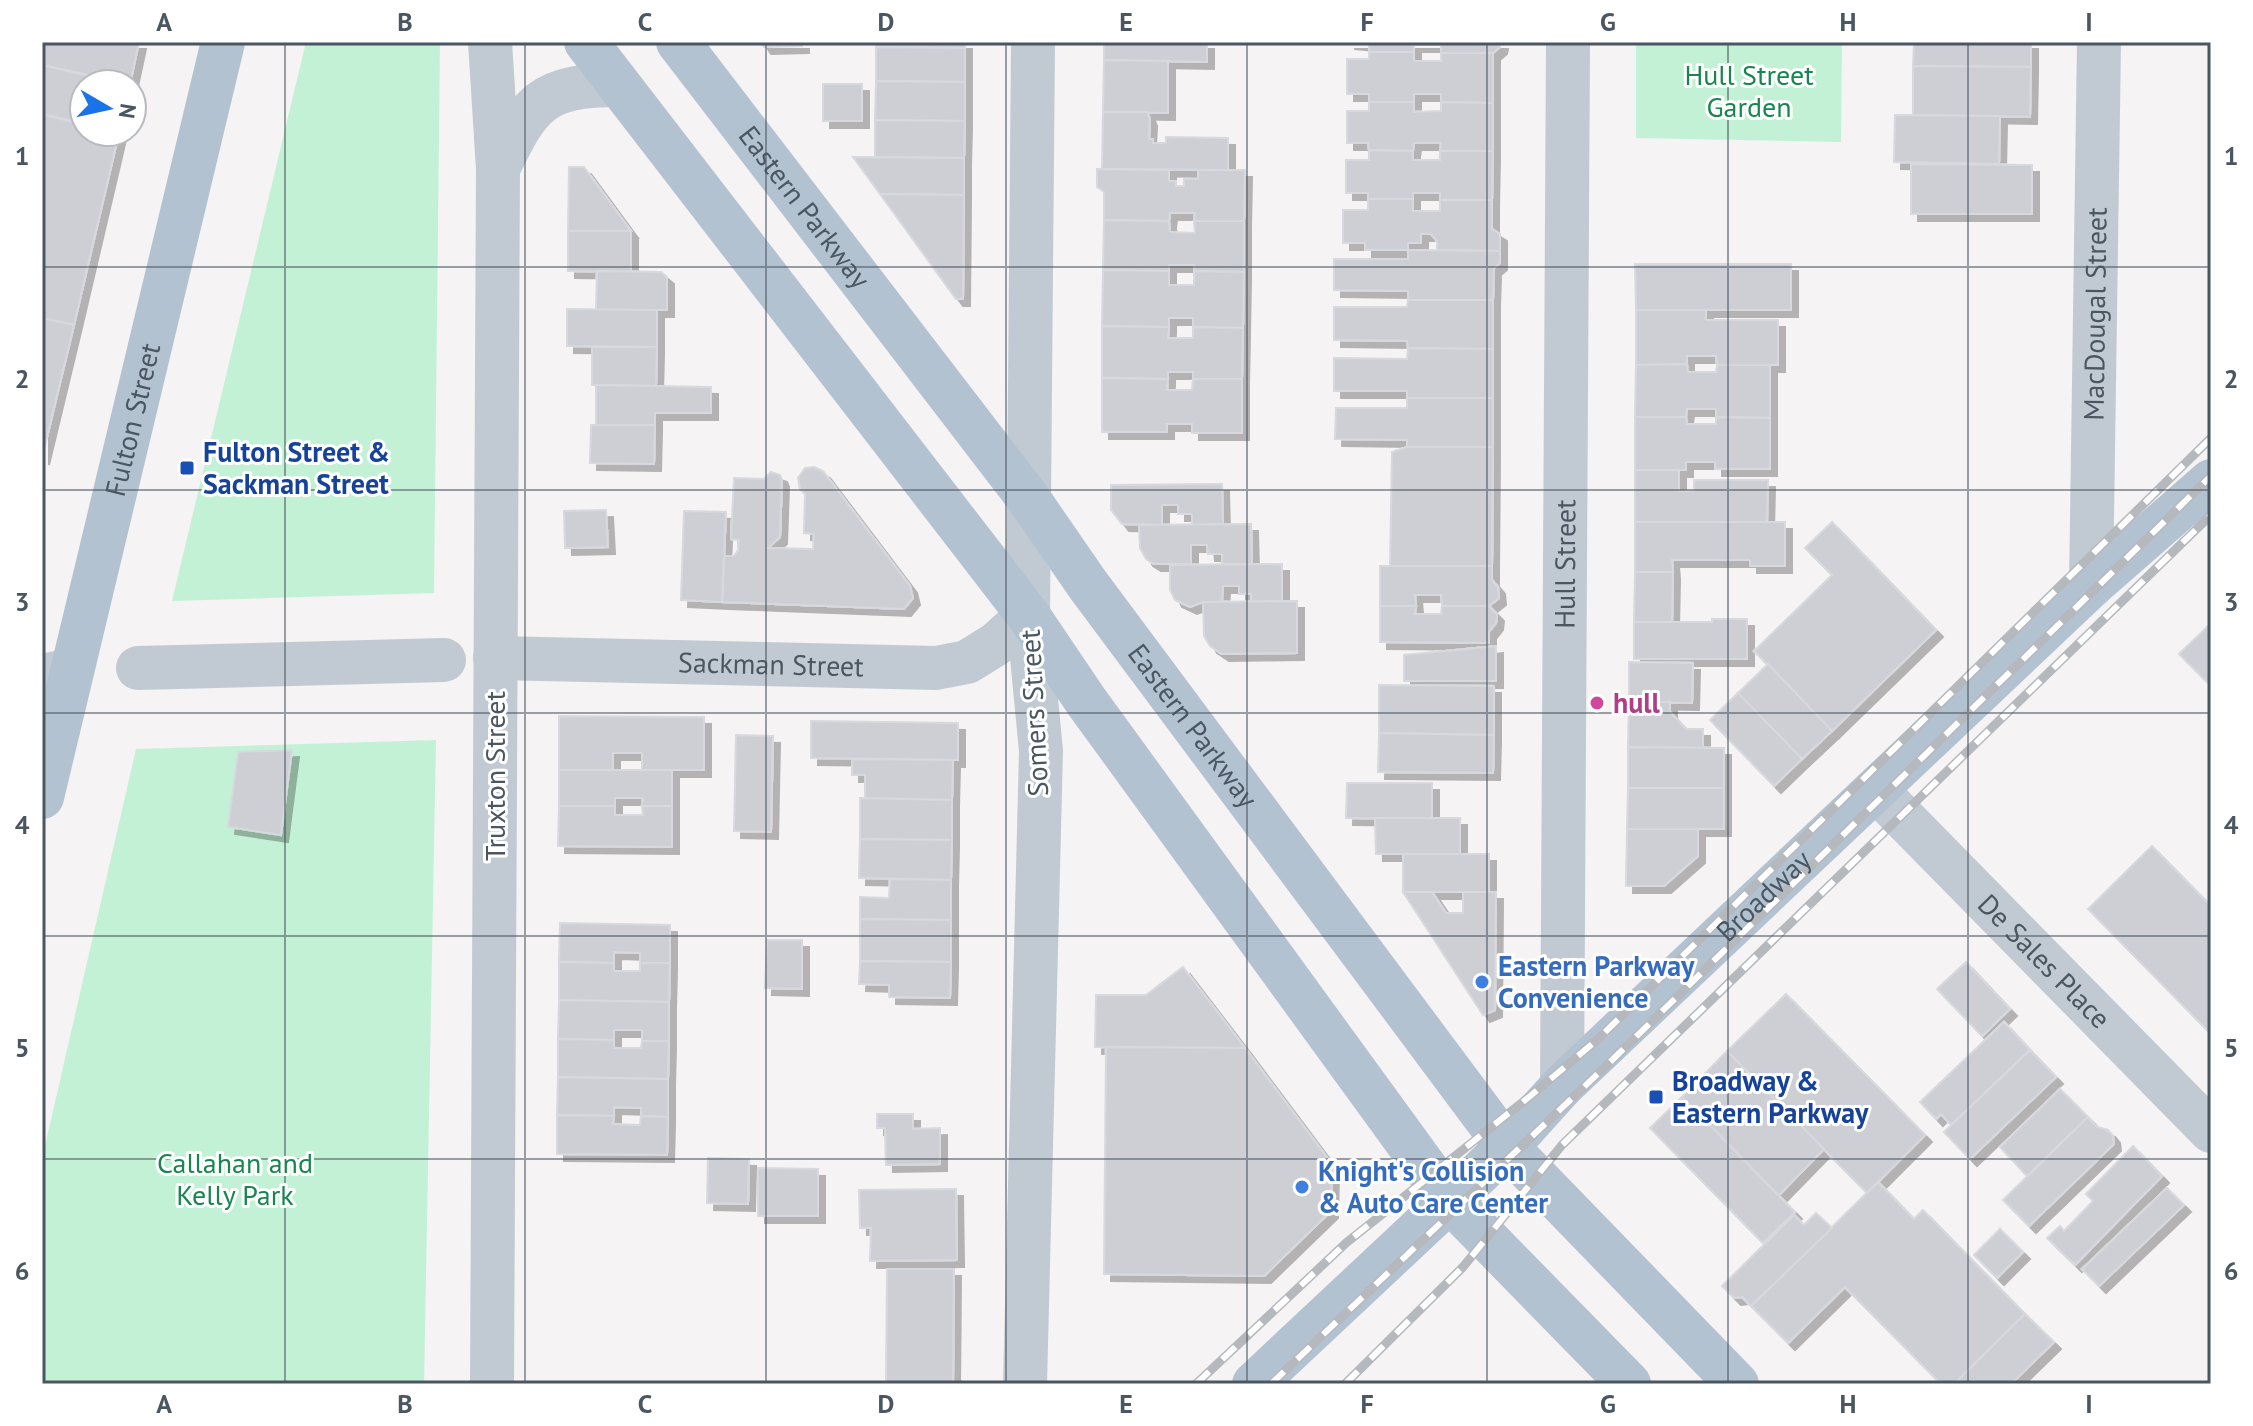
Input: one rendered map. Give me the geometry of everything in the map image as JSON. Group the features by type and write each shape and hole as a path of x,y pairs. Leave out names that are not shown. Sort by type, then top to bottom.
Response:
{"main road":[{"name":"Fulton Street","path":"42,797 57,673 223,42"},
{"path":"586,42 1028,615 1086,701 1449,1200 1629,1384"},
{"name":"Eastern Parkway","path":"678,42 1028,498 1088,585 1507,1147 1737,1384"},
{"name":"Broadway","path":"1254,1384 1507,1147 1562,1086 2091,586 2211,481"}],"street":[{"name":"Truxton Street","path":"490,42 498,169 492,1384"},
{"name":"Somers Street","path":"1025,1384 1041,751 1028,615 1033,42"},
{"name":"Hull Street","path":"1562,1086 1568,42"},
{"name":"MacDougal Street","path":"2091,586 2099,42"},
{"name":"Truxton Street","path":"498,169 529,110 560,90 587,85 619,85"},
{"name":"Sackman Street","path":"495,658 936,668 967,662 996,644 1028,615"},
{"path":"138,668 444,660"},
{"name":"De Sales Place","path":"1876,790 2211,1131"}],"green space":[{"path":"306,42 440,42 434,593 172,601"},
{"name":"Hull Street Garden","path":"1636,42 1842,42 1841,142 1636,138"},
{"name":"Callahan and Kelly Park","path":"436,740 424,1384 42,1384 42,1159 136,749"}],"building":[{"path":"42,42 139,42 133,68 68,68 68,71 42,65"},
{"path":"761,42 802,42 802,46 764,47"},
{"path":"876,42 965,42 965,48 876,47"},
{"path":"1104,42 1207,42 1207,62 1104,60"},
{"path":"1347,42 1501,42 1493,53 1441,53 1441,45 1414,45 1414,52 1369,52 1369,44"},
{"path":"1914,42 2031,42 2031,67 1913,66"},
{"path":"876,47 965,48 965,82 876,81"},
{"path":"1369,52 1414,52 1414,61 1441,61 1441,53 1493,53 1493,103 1441,102 1441,94 1414,94 1414,102 1369,102 1369,94 1347,94 1347,59 1369,59"},
{"path":"1104,60 1168,61 1168,113 1103,112"},
{"path":"42,65 68,71 68,120 42,114"},
{"path":"1913,66 2031,67 2030,117 1913,115"},
{"path":"876,81 965,82 965,121 875,120"},
{"path":"823,84 862,84 862,121 823,121"},
{"path":"1369,102 1414,102 1414,112 1441,111 1441,102 1493,103 1493,151 1440,151 1441,143 1414,143 1413,151 1369,150 1368,143 1347,143 1347,111 1369,111"},
{"path":"1103,112 1147,112 1150,119 1149,139 1153,139 1153,143 1166,143 1166,137 1228,138 1228,170 1102,169"},
{"path":"42,114 68,121 68,148 115,148 74,325 42,318"},
{"path":"1895,115 2000,116 1999,164 1894,162"},
{"path":"875,120 965,121 964,158 875,157"},
{"path":"1369,150 1413,151 1413,160 1440,160 1440,151 1493,151 1492,200 1440,200 1440,193 1413,193 1413,199 1368,199 1368,193 1346,193 1346,160 1369,160"},
{"path":"853,157 964,158 964,195 880,194"},
{"path":"1911,164 2032,165 2032,214 1911,214"},
{"path":"569,167 584,167 631,231 568,231"},
{"path":"1097,169 1169,170 1169,181 1176,181 1176,186 1184,186 1184,179 1198,179 1198,170 1245,170 1244,221 1194,221 1195,213 1170,213 1169,221 1104,220 1104,192 1097,187"},
{"path":"880,194 964,195 963,299 956,299"},
{"path":"1368,199 1413,199 1413,211 1440,211 1440,200 1492,200 1492,229 1500,234 1500,251 1437,250 1437,241 1431,234 1421,234 1421,243 1408,243 1408,250 1365,250 1365,243 1343,243 1343,210 1368,210"},
{"path":"1104,220 1169,221 1170,232 1195,233 1194,221 1244,221 1244,272 1194,271 1194,265 1169,265 1169,271 1103,270"},
{"path":"568,231 631,231 631,272 568,271"},
{"path":"1408,250 1500,251 1500,263 1494,268 1493,300 1408,300 1408,291 1334,290 1334,259 1408,259"},
{"path":"1635,264 1791,264 1791,310 1636,310"},
{"path":"1103,270 1169,271 1169,285 1194,285 1194,271 1244,272 1243,328 1193,327 1193,318 1169,318 1169,327 1102,326"},
{"path":"597,271 661,272 667,277 667,310 596,310"},
{"path":"1408,300 1493,300 1493,349 1408,348 1407,341 1334,340 1334,307 1407,307"},
{"path":"567,309 657,310 657,347 567,346"},
{"path":"1636,310 1706,310 1706,320 1778,320 1778,365 1717,365 1716,356 1687,356 1687,364 1636,365"},
{"path":"42,318 74,325 42,458"},
{"path":"1102,326 1169,327 1168,338 1193,338 1193,327 1243,328 1242,379 1193,379 1193,372 1168,372 1168,379 1102,378"},
{"path":"592,347 657,347 656,386 592,385"},
{"path":"1408,348 1493,349 1493,398 1407,398 1407,391 1334,391 1334,358 1407,359"},
{"path":"1687,364 1688,372 1716,372 1717,365 1770,365 1770,418 1716,417 1716,409 1687,409 1686,417 1635,417 1636,365"},
{"path":"1102,378 1168,379 1167,390 1192,390 1193,379 1242,379 1242,433 1192,433 1192,424 1167,424 1167,432 1102,432"},
{"path":"596,385 711,387 711,413 655,413 655,425 596,425"},
{"path":"1407,398 1493,398 1493,447 1407,447 1407,440 1335,439 1336,408 1407,408"},
{"path":"1635,417 1686,417 1687,424 1716,424 1716,417 1770,418 1770,469 1715,469 1715,462 1686,462 1686,470 1635,470"},
{"path":"591,425 655,425 654,464 590,463"},
{"path":"1407,447 1493,447 1492,566 1390,566 1392,452"},
{"path":"814,467 823,471 910,586 913,598 904,609 722,602 724,556 734,556 739,540 731,539 734,478 764,479 771,472 780,475 780,537 768,548 813,549 814,534 804,533 805,494 800,489 798,478 805,468"},
{"path":"1635,470 1679,470 1679,491 1694,491 1694,480 1768,480 1767,522 1635,522"},
{"path":"1222,484 1223,524 1192,525 1192,514 1178,514 1178,505 1162,505 1162,525 1122,524 1111,510 1111,485"},
{"path":"606,510 608,547 565,548 564,511"},
{"path":"684,511 726,512 722,602 681,600"},
{"path":"1635,522 1785,522 1785,566 1750,566 1750,560 1672,560 1673,572 1635,572"},
{"path":"1832,522 1936,630 1832,731 1754,651 1832,575 1805,548"},
{"path":"1251,524 1252,564 1222,564 1222,554 1208,554 1207,545 1191,545 1191,564 1154,564 1146,559 1140,548 1139,525"},
{"path":"1282,564 1282,601 1251,602 1251,594 1239,594 1239,586 1223,586 1222,602 1203,602 1190,607 1175,600 1170,590 1170,565"},
{"path":"1380,566 1492,566 1492,580 1498,587 1499,598 1489,606 1442,606 1441,595 1415,595 1416,606 1380,606"},
{"path":"1635,572 1673,572 1672,622 1634,622"},
{"path":"1297,601 1297,653 1222,654 1210,646 1204,636 1203,602"},
{"path":"1380,606 1416,606 1415,614 1441,614 1442,606 1489,606 1497,614 1496,623 1489,632 1489,643 1380,642"},
{"path":"1712,619 1747,619 1747,659 1634,659 1634,622 1712,622"},
{"path":"2211,623 2211,686 2179,654"},
{"path":"1496,646 1496,681 1404,681 1404,655"},
{"path":"1629,662 1693,663 1692,703 1629,702"},
{"path":"1768,664 1832,731 1802,759 1738,693"},
{"path":"1379,685 1494,686 1494,735 1379,733"},
{"path":"1738,693 1802,759 1774,786 1710,720"},
{"path":"1629,702 1670,702 1670,712 1686,729 1703,729 1703,748 1628,747"},
{"path":"559,716 704,717 704,770 642,770 642,753 613,753 613,770 559,770"},
{"path":"811,721 958,723 958,760 811,758"},
{"path":"1379,733 1494,735 1493,773 1378,772"},
{"path":"736,735 773,736 771,832 734,831"},
{"path":"1628,747 1724,748 1724,788 1628,788"},
{"path":"292,750 281,835 228,827 238,752"},
{"path":"852,759 953,760 952,800 865,799 865,775 852,775"},
{"path":"559,770 672,770 672,806 642,806 643,798 615,798 615,806 559,806"},
{"path":"1347,783 1432,783 1432,819 1346,818"},
{"path":"1628,788 1724,788 1724,829 1627,829"},
{"path":"860,798 952,800 952,840 860,839"},
{"path":"559,806 615,806 615,815 643,815 642,806 672,806 672,847 558,846"},
{"path":"1375,818 1460,818 1460,854 1376,854"},
{"path":"1627,829 1698,829 1698,856 1664,886 1626,886"},
{"path":"860,839 952,840 951,880 859,878"},
{"path":"2152,846 2211,906 2211,1034 2088,909"},
{"path":"1403,854 1489,854 1489,892 1403,892"},
{"path":"890,879 951,880 951,920 860,919 860,897 889,898"},
{"path":"1403,892 1432,892 1446,913 1463,913 1463,892 1496,892 1495,1010 1483,1015"},
{"path":"860,919 951,920 951,962 860,961"},
{"path":"560,923 670,925 670,963 640,963 640,953 614,952 614,963 559,962"},
{"path":"767,940 802,940 802,989 765,988"},
{"path":"860,961 951,962 950,998 889,997 889,985 859,984"},
{"path":"559,962 614,963 614,971 640,971 640,963 670,963 669,1002 559,1000"},
{"path":"1966,962 2010,1009 1982,1036 1937,989"},
{"path":"1183,967 1245,1048 1095,1047 1096,995 1146,995"},
{"path":"1786,994 1925,1135 1867,1193 1727,1051"},
{"path":"559,1000 669,1002 669,1041 642,1041 642,1030 614,1030 614,1040 558,1039"},
{"path":"2004,1022 2030,1050 1951,1125 1941,1114 1936,1119 1920,1102"},
{"path":"558,1039 614,1040 614,1048 641,1048 642,1041 669,1041 668,1079 558,1077"},
{"path":"1106,1047 1245,1048 1332,1164 1331,1211 1264,1276 1104,1274"},
{"path":"2030,1050 2056,1077 1970,1159 1944,1132"},
{"path":"1727,1051 1824,1149 1778,1196 1682,1097"},
{"path":"558,1077 668,1079 668,1117 641,1116 641,1108 614,1107 614,1116 557,1115"},
{"path":"2060,1089 2088,1117 2027,1176 2000,1147"},
{"path":"1682,1097 1795,1212 1763,1243 1650,1128"},
{"path":"877,1114 913,1114 913,1129 940,1128 940,1164 886,1165 885,1128 877,1128"},
{"path":"557,1115 614,1116 613,1124 640,1125 641,1116 668,1117 667,1155 557,1154"},
{"path":"2088,1117 2097,1127 2108,1130 2114,1144 2029,1226 2003,1200"},
{"path":"2133,1146 2162,1176 2075,1265 2047,1238 2060,1226 2064,1231 2093,1201 2086,1194"},
{"path":"708,1158 749,1159 748,1204 707,1203"},
{"path":"758,1168 818,1169 818,1216 758,1216"},
{"path":"1878,1182 1914,1219 1923,1210 2025,1314 1954,1384 1941,1384 1845,1287 1788,1343 1751,1306"},
{"path":"2167,1188 2184,1205 2099,1286 2082,1269"},
{"path":"956,1189 957,1260 870,1261 871,1228 860,1228 859,1190"},
{"path":"1816,1213 1832,1228 1751,1306 1742,1297 1734,1298 1722,1286 1794,1215 1804,1225"},
{"path":"2000,1229 2023,1252 1997,1278 1974,1255"},
{"path":"887,1269 954,1269 953,1384 886,1384"},
{"path":"2025,1314 2054,1342 2011,1384 1954,1384"}],"railway":[{"path":"1196,1384 1346,1243 1597,1040 2211,438"},
{"path":"1271,1384 1606,1066 2211,476"},
{"path":"1345,1384 1463,1267 1562,1145 2211,515"}],"place":[{"name":"Fulton Street & Sackman Street","path":"187,468"},
{"name":"hull","path":"1597,703"},
{"name":"Eastern Parkway Convenience","path":"1482,982"},
{"name":"Broadway & Eastern Parkway","path":"1656,1097"},
{"name":"Knight's Collision & Auto Care Center","path":"1302,1187"}]}
